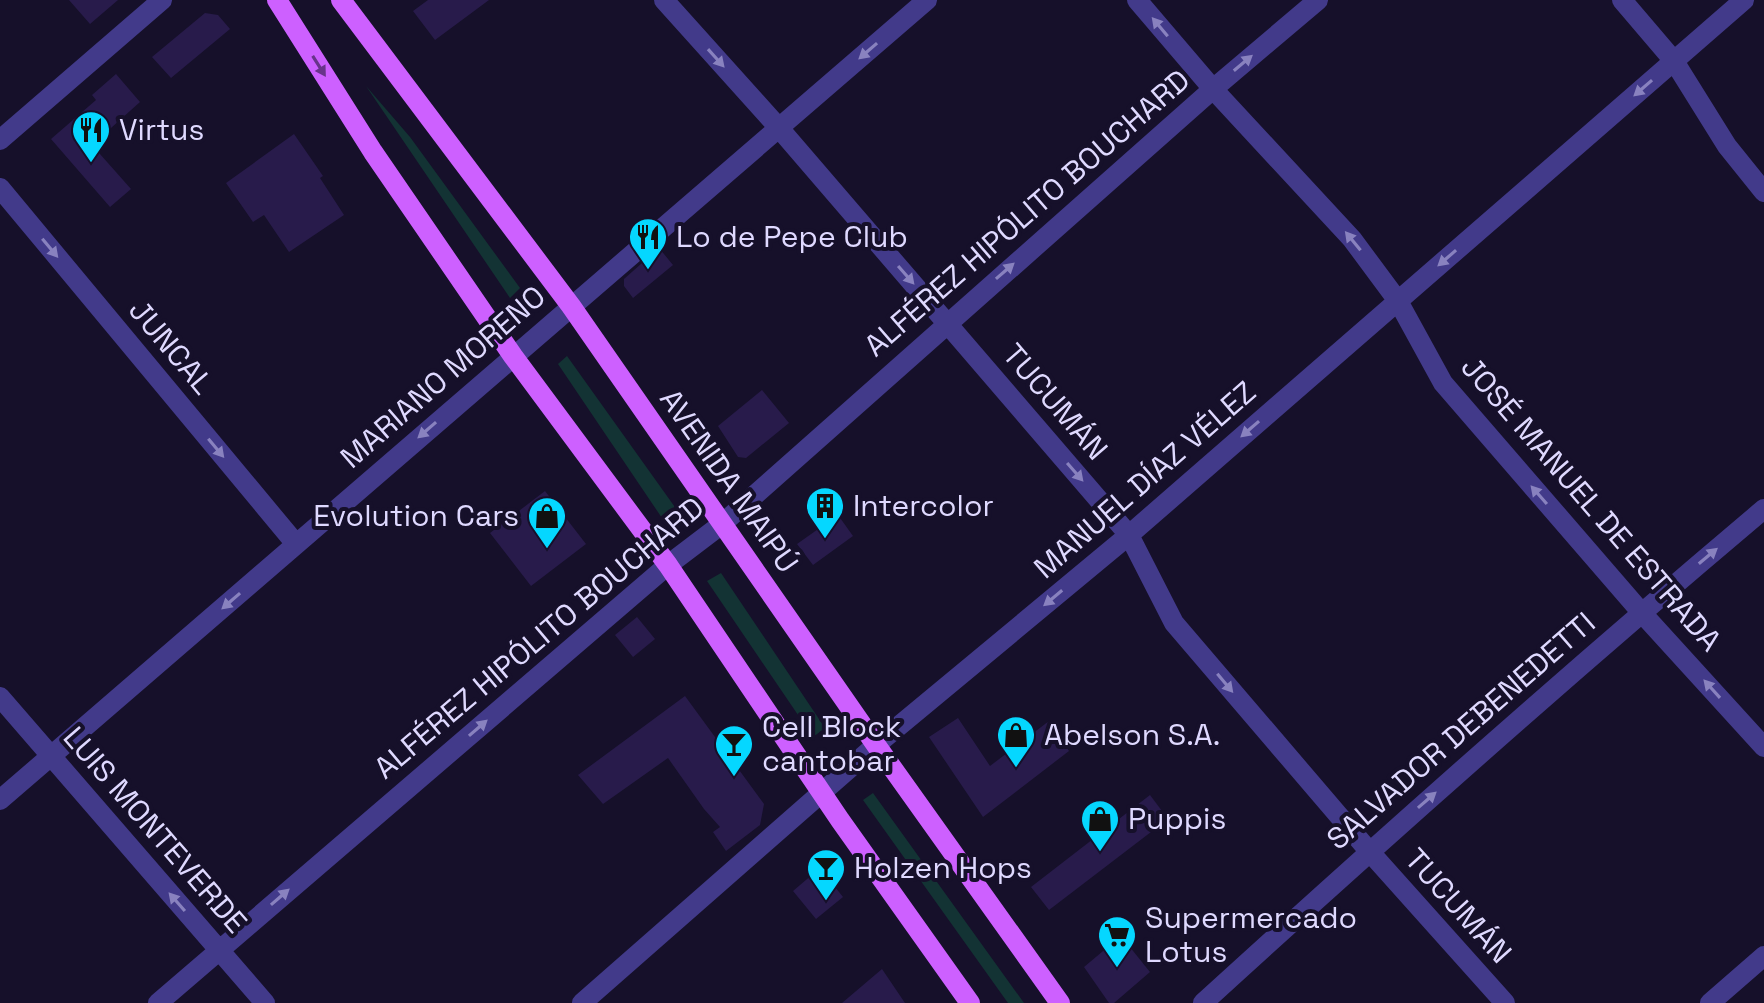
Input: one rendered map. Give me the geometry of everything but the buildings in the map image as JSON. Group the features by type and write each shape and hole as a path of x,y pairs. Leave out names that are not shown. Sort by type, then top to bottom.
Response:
{"main road":[{"path":"277,0 373,152 513,356 668,565 822,794 970,1003"},
{"name":"AVENIDA MAIPÚ","path":"341,0 571,306 876,745 1060,1003"}],"street":[{"path":"0,140 162,0"},
{"name":"TUCUMÁN","path":"664,0 779,128 1129,535 1174,623 1369,851 1505,1003"},
{"name":"MARIANO MORENO","path":"0,800 927,0"},
{"name":"JOSÉ MANUEL DE ESTRADA","path":"1137,0 1213,89 1352,239 1398,301 1443,383 1641,612 1764,747"},
{"name":"ALFÉREZ HIPÓLITO BOUCHARD","path":"158,1003 668,565 722,524 1213,89 1318,0"},
{"path":"1622,0 1674,61 1727,146 1764,192"},
{"name":"MANUEL DÍAZ VÉLEZ","path":"582,1003 876,745 1129,535 1744,0"},
{"name":"JUNCAL","path":"0,188 296,544"},
{"name":"SALVADOR DEBENEDETTI","path":"1203,1003 1369,851 1641,612 1764,509"},
{"name":"LUIS MONTEVERDE","path":"0,697 265,1003"},
{"path":"1710,1003 1764,956"}],"green space":[{"path":"366,86 410,137 520,288 510,298"},
{"path":"567,356 677,510 664,521 558,364"},
{"path":"721,573 825,728 813,737 707,581"},
{"path":"873,793 1024,1003 1008,1003 863,800"}],"place":[{"name":"Virtus","path":"91,164"},
{"name":"Lo de Pepe Club","path":"648,271"},
{"name":"Intercolor","path":"825,540"},
{"name":"Evolution Cars","path":"547,550"},
{"name":"Abelson S.A.","path":"1016,769"},
{"name":"Cell Block cantobar","path":"734,778"},
{"name":"Puppis","path":"1100,853"},
{"name":"Holzen Hops","path":"826,902"},
{"name":"Supermercado Lotus","path":"1117,969"}]}
